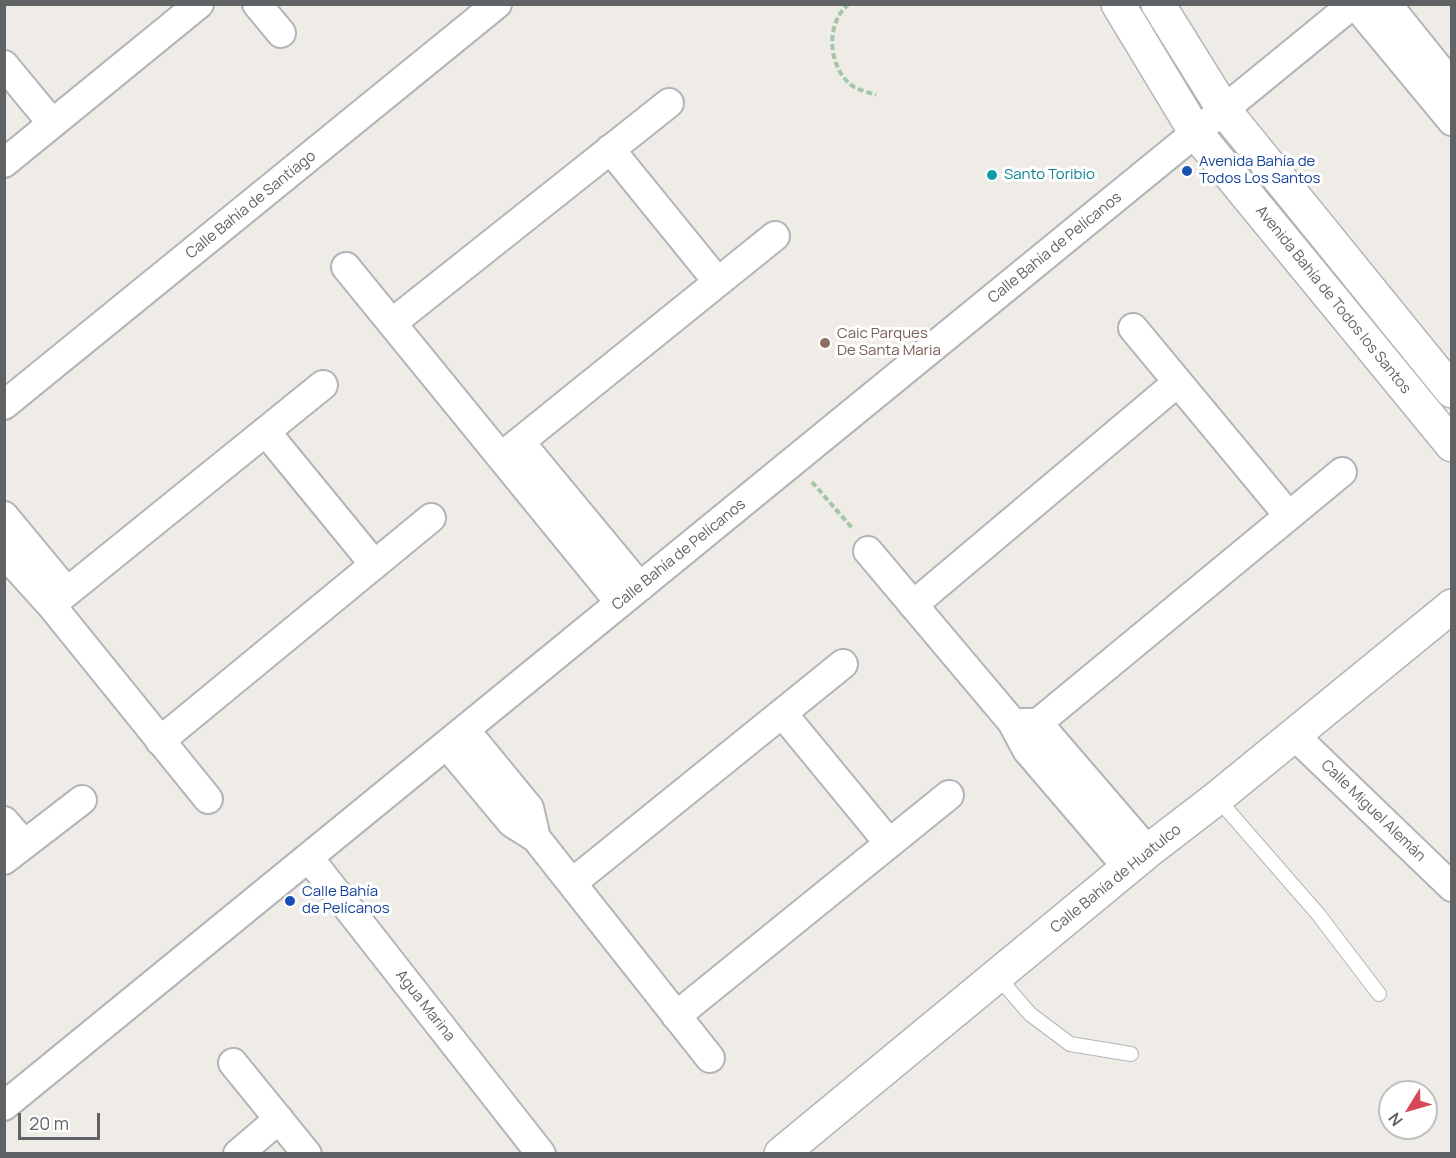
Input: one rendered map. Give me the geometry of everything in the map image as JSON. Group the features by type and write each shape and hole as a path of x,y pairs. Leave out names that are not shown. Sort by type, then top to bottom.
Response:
{"street":[{"path":"4,162 199,4"},
{"path":"257,4 281,33"},
{"name":"Avenida Bahía de Todos los Santos","path":"1118,4 1196,133 1452,445"},
{"path":"1158,4 1224,110 1452,391"},
{"path":"1354,4 1452,121"},
{"name":"Calle Bahía de Pelícanos","path":"4,1106 1354,4"},
{"path":"1387,4 1452,85"},
{"name":"Calle Bahía de Santiago","path":"4,405 494,5"},
{"path":"4,65 52,123"},
{"path":"392,323 669,103"},
{"path":"610,149 718,282"},
{"path":"511,449 775,236"},
{"path":"346,267 392,323 511,449 630,595"},
{"path":"1133,328 1289,516"},
{"path":"913,604 1178,382"},
{"path":"59,598 323,385"},
{"path":"266,432 374,564"},
{"path":"1025,723 1342,472"},
{"path":"4,516 160,741 208,799"},
{"path":"160,741 431,518"},
{"path":"868,551 913,604 1025,723 1138,860"},
{"path":"4,553 59,598"},
{"name":"Calle Bahía de Huatulco","path":"786,1152 1138,860 1452,606"},
{"path":"572,883 843,664"},
{"path":"782,713 890,843"},
{"path":"1025,723 1027,750 1138,860"},
{"name":"Calle Miguel Alemán","path":"1294,735 1452,887"},
{"path":"456,737 529,808 536,838 710,1058"},
{"path":"676,1016 950,795"},
{"path":"4,821 14,852 82,800"},
{"name":"Agua Marina","path":"309,858 541,1154"},
{"path":"233,1063 307,1154"},
{"path":"238,1154 279,1119"}],"lane":[{"path":"1217,798 1318,914 1379,994"},
{"path":"998,976 1030,1014 1070,1044 1131,1054"}],"path":[{"path":"849,4 841,10 832,35 834,64 851,86 876,94"},
{"path":"794,461 863,541 868,551"}],"place":[{"name":"Avenida Bahía de Todos Los Santos","path":"1187,171"},
{"name":"Santo Toribio","path":"992,175"},
{"name":"Caic Parques De Santa Maria","path":"825,343"},
{"name":"Calle Bahía de Pelícanos","path":"290,901"}]}
